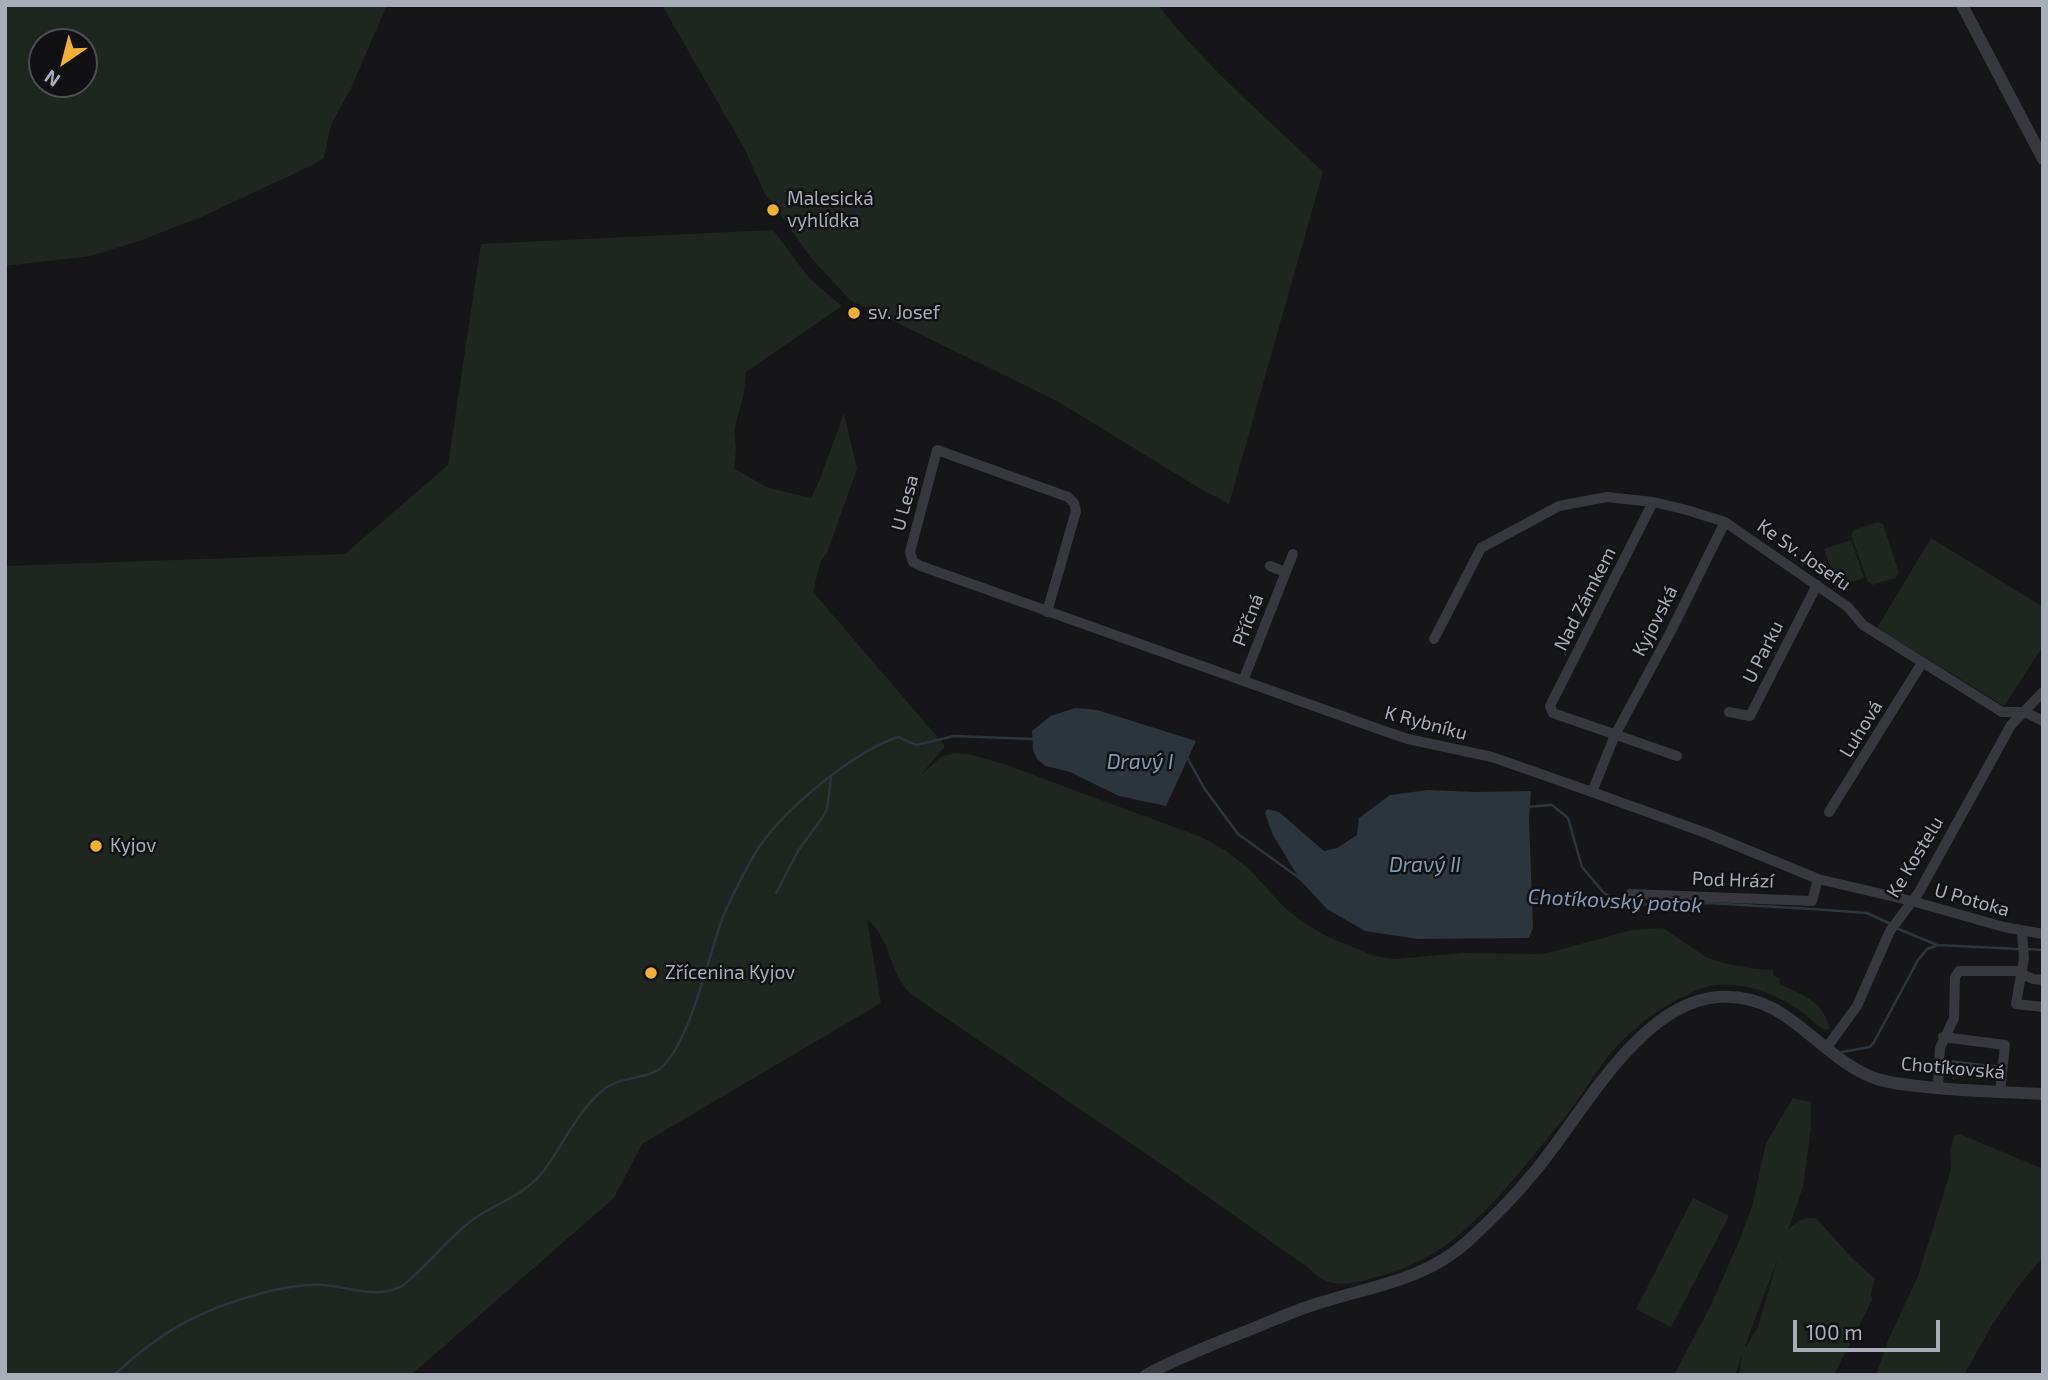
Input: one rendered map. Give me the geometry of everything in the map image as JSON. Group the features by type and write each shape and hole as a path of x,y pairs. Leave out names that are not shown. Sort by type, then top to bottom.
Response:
{"street":[{"path":"1962,5 2043,159"},
{"name":"U Lesa","path":"937,450 1069,497 1074,503 1076,511 1047,612 913,562 910,552 937,450"},
{"name":"Ke Sv. Josefu","path":"1434,639 1481,548 1559,506 1607,497 1653,502 1725,522 1848,607 1863,625 1922,663 2002,712 2025,712 2043,721"},
{"name":"Nad Zámkem","path":"1615,735 1551,711 1550,706 1653,502"},
{"name":"Kyjovská","path":"1592,792 1615,735 1725,522"},
{"name":"Příčná","path":"1243,681 1293,554"},
{"path":"1270,566 1285,572"},
{"name":"U Parku","path":"1729,712 1750,716 1817,585"},
{"name":"K Rybníku","path":"1047,612 1408,739 1492,757 1706,833 1818,879 1912,901"},
{"name":"Luhová","path":"1829,813 1922,663"},
{"name":"Ke Kostelu","path":"1828,1047 1862,997 1890,931 1912,901 2011,725 2043,692"},
{"path":"1615,735 1677,756"},
{"name":"Pod Hrází","path":"1630,894 1812,901 1818,879"},
{"name":"U Potoka","path":"1912,901 2022,936 2043,934"},
{"name":"U Potoka","path":"2022,936 2024,958 2017,1003 2043,1007"},
{"path":"1938,1088 1940,1048 1954,1018 1955,977 1959,971 2021,972 2034,979 2043,980"},
{"name":"Chotíkovská","path":"1146,1375 1197,1351 1314,1305 1399,1281 1439,1263 1467,1242 1532,1176 1627,1050 1663,1019 1715,997 1739,996 1761,1001 1787,1016 1855,1068 1877,1079 1938,1088 2043,1094"},
{"path":"1943,1037 2005,1045 2000,1092"},
{"path":"1939,1065 2003,1071"}],"shaded area":[{"path":"5,5 387,5 352,86 331,125 324,158 201,217 91,256 5,266"},
{"path":"662,5 1158,5 1196,50 1323,172 1229,504 1057,401 850,300 812,259 765,194 744,148"},
{"path":"773,230 810,279 842,306 746,372 744,393 734,431 734,468 766,487 811,498 844,413 857,469 827,553 820,563 813,592 945,746 920,776 941,757 954,753 968,754 1004,764 1201,837 1225,850 1249,869 1286,909 1304,923 1328,937 1375,956 1395,959 1462,953 1544,954 1632,930 1663,928 1706,957 1723,963 1773,970 1773,975 1780,979 1779,984 1818,1006 1830,1029 1822,1028 1778,998 1748,987 1711,986 1677,1000 1633,1030 1614,1049 1572,1108 1526,1164 1466,1229 1431,1255 1413,1264 1364,1280 1339,1284 1324,1280 1177,1175 912,995 898,977 881,936 867,919 881,1003 642,1144 614,1198 411,1375 5,1375 5,566 345,554 448,465 481,244"},
{"path":"1878,522 1883,524 1899,573 1895,578 1872,585 1868,582 1851,535 1854,530"},
{"path":"1931,538 2043,607 2043,646 2004,706 1877,628"},
{"path":"1851,540 1864,578 1837,587 1824,549"},
{"path":"1793,1098 1811,1102 1811,1128 1803,1187 1788,1230 1804,1219 1817,1219 1875,1279 1872,1300 1834,1375 1739,1375 1742,1355 1735,1375 1674,1375 1711,1305 1739,1241 1752,1207 1766,1143","holes":["1778,1258 1758,1327 1746,1347"]},
{"path":"1960,1134 2043,1169 2043,1257 1992,1325 1964,1375 1876,1375 1887,1343 1918,1276 1951,1170 1950,1150 1955,1135"},
{"path":"1693,1198 1729,1216 1671,1327 1636,1309"}],"water":[{"name":"Dravý I","path":"1075,708 1097,710 1196,741 1166,806 1119,796 1070,772 1046,766 1037,759 1033,750 1032,731 1051,716"},
{"name":"Dravý II","path":"1428,790 1531,791 1529,819 1533,928 1529,938 1418,939 1365,931 1327,909 1300,880 1273,835 1265,813 1267,809 1279,812 1324,851 1337,848 1357,835 1359,818 1390,795"}],"waterway":[{"name":"Chotíkovský potok","path":"114,1375 148,1346 181,1324 237,1300 299,1286 324,1285 380,1292 404,1285 468,1224 535,1181 550,1163 585,1108 603,1090 618,1082 650,1074 663,1066 673,1054 689,1020 720,925 743,874 759,847 803,799 841,768 880,744 898,737 916,745 954,736 1033,739"},
{"name":"Chotíkovský potok","path":"1187,757 1204,788 1238,834 1302,880"},
{"path":"776,893 798,851 827,809 831,778"},
{"path":"1526,807 1552,805 1568,818 1582,867 1604,893 1624,904"},
{"name":"Chotíkovský potok","path":"1530,899 1625,905 1708,903 1812,909 1867,913 1891,924"},
{"name":"Chotíkovský potok","path":"1896,928 1937,945 2019,949"},
{"path":"1842,1052 1870,1047 1918,960 1927,949 1936,946"},
{"name":"Chotíkovský potok","path":"2026,949 2043,950"}],"place":[{"name":"Malesická vyhlídka","path":"773,210"},
{"name":"sv. Josef","path":"854,313"},
{"name":"Kyjov","path":"96,846"},
{"name":"Zřícenina Kyjov","path":"651,973"}]}
